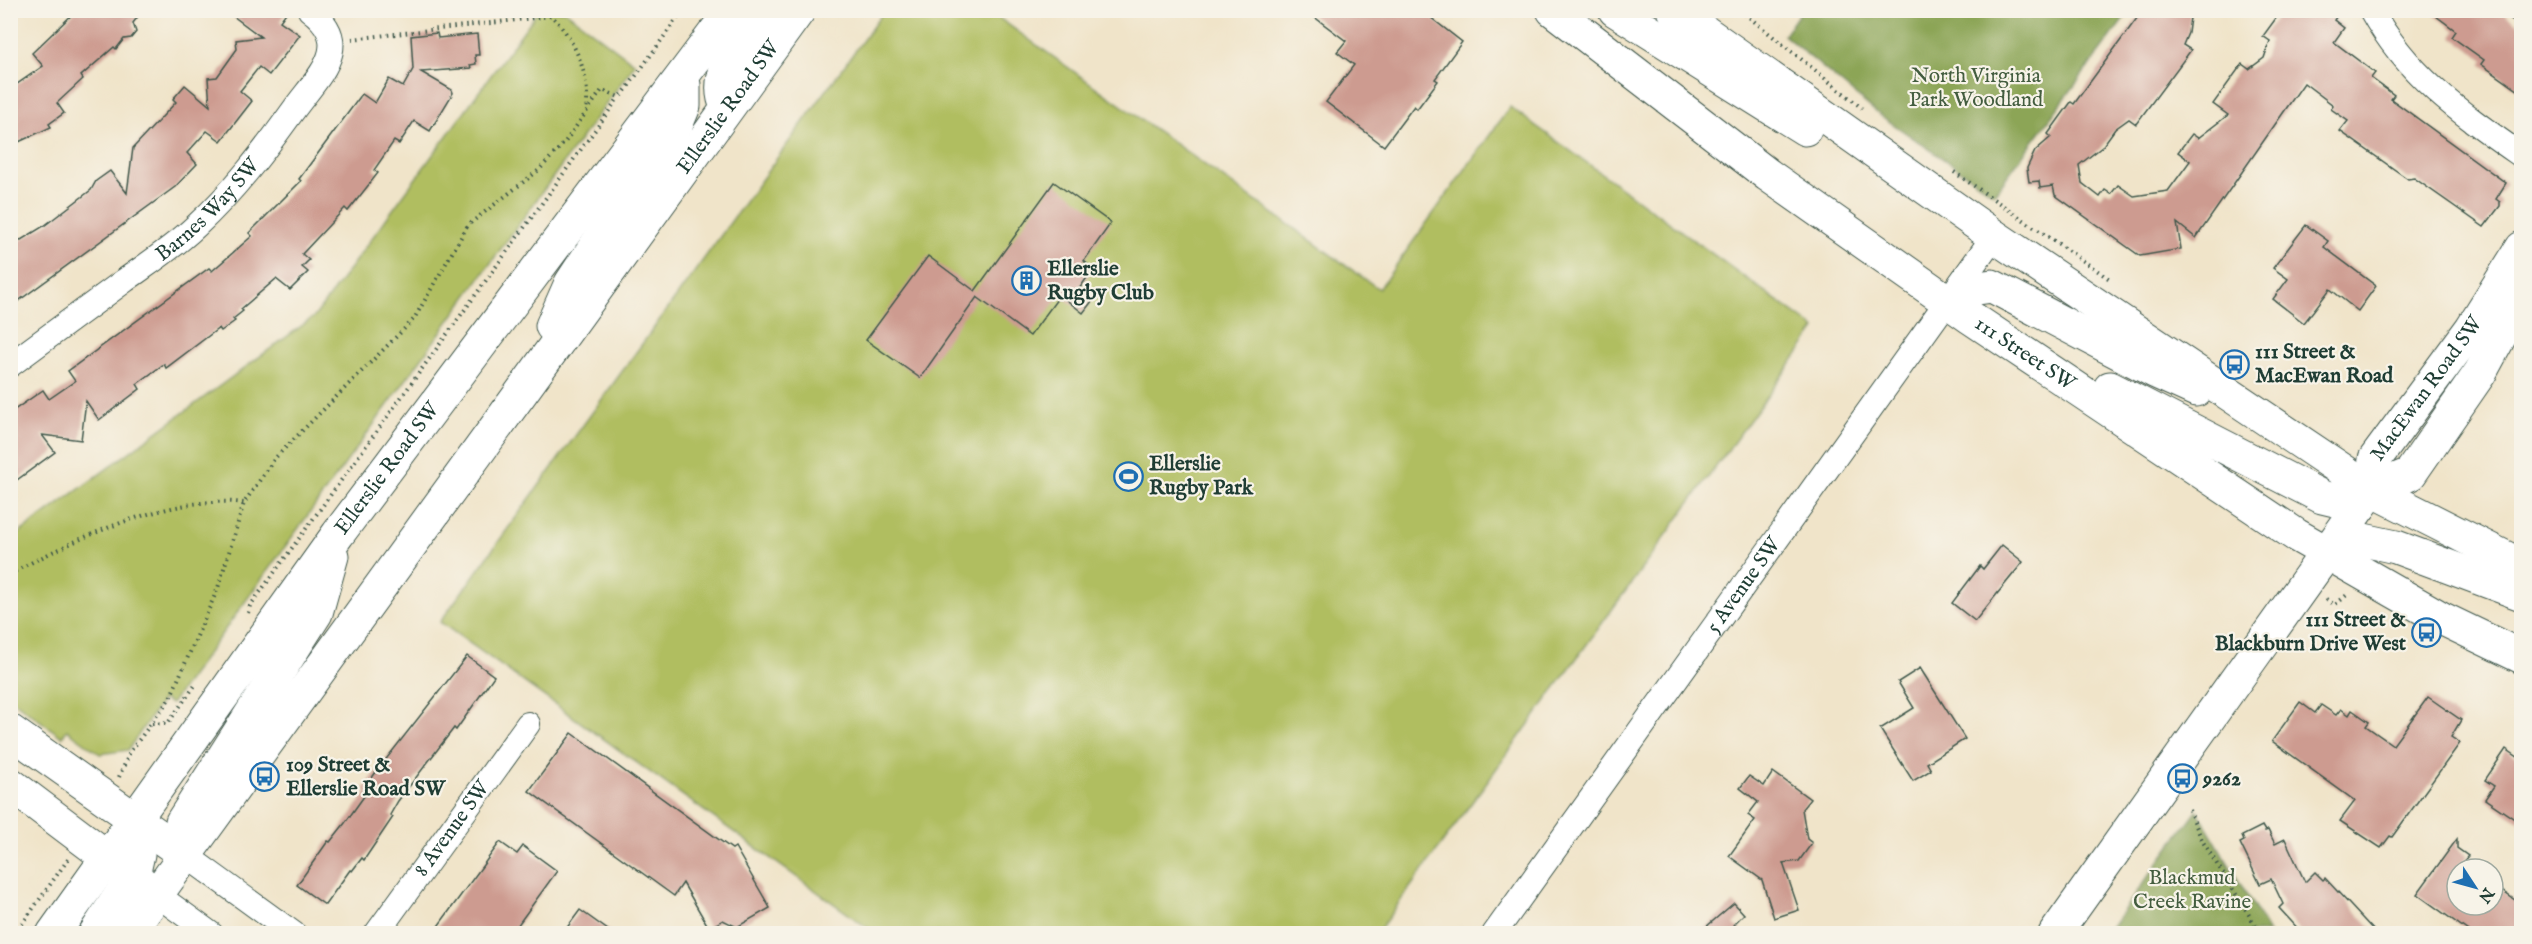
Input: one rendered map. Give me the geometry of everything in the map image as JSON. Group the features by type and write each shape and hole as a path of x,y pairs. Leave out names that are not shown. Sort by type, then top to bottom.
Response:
{"main road":[{"name":"Ellerslie Road SW","path":"53,933 338,534 732,10"},
{"name":"111 Street SW","path":"1553,10 1768,175 2010,343 2333,544 2441,618 2522,657"},
{"path":"1615,10 1822,140 1879,168 1904,174"},
{"path":"1674,10 1904,174 2242,402 2366,498 2522,566"},
{"name":"Ellerslie Road SW","path":"176,849 525,388 727,107 789,14"},
{"path":"525,388 571,283 677,123 684,106 683,77"},
{"name":"MacEwan Road SW","path":"2366,498 2375,459 2471,329 2522,248"},
{"name":"MacEwan Road SW","path":"2366,498 2410,474 2480,373 2505,325 2522,280"},
{"path":"1948,301 1971,289 1992,286 2154,371 2198,391 2242,402"},
{"path":"2010,343 2081,374 2322,497 2366,498"},
{"path":"2055,933 2366,498"},
{"path":"95,933 144,885 176,849 316,613 338,534"},
{"path":"2333,544 2396,548 2522,594"},
{"path":"10,731 176,849"},
{"path":"10,784 144,885"},
{"path":"128,933 144,885 140,840 134,820"}],"street":[{"path":"310,10 324,23 333,41"},
{"path":"2371,10 2393,45 2423,81 2456,109 2522,156"},
{"name":"Barnes Way SW","path":"10,365 178,242 216,207 266,149 318,76 332,53 333,41"},
{"name":"5 Avenue SW","path":"1494,933 1994,236"},
{"name":"8 Avenue SW","path":"376,933 528,724"},
{"path":"176,849 294,933"},
{"path":"144,885 211,933"}],"path":[{"path":"333,41 550,16 555,10"},
{"path":"246,619 250,606 683,10"},
{"path":"1740,10 1866,111"},
{"path":"550,16 568,34 574,47 587,92 585,113"},
{"path":"119,784 118,778 130,752 170,698 193,650 218,588 244,504 275,458 414,319 468,225 539,170 565,142 602,90 619,97"},
{"path":"1944,166 2119,285"},
{"path":"10,574 153,512 215,501 244,504"},
{"path":"2325,598 2335,605 2344,595"},
{"path":"151,724 168,723 200,678"},
{"path":"2188,810 2203,842 2261,933"},
{"path":"15,933 74,853"}],"green space":[{"path":"538,11 565,11 635,64 171,704 163,699 128,750 100,754 67,730 62,737 11,699 11,539 315,316"},
{"name":"Ellerslie Rugby Park","path":"884,11 989,11 1379,289 1510,107 1816,329 1377,933 875,933 440,622"},
{"name":"North Virginia Park Woodland","path":"1801,11 2130,11 1994,194 1877,113 1784,35"},
{"name":"Blackmud Creek Ravine","path":"2197,810 2269,933 2107,933"}],"building":[{"path":"77,10 143,10 133,23 136,32 131,38 124,39 116,49 114,47 81,76 83,79 57,103 64,113 49,124 51,127 10,146 10,89 43,66 32,53"},
{"path":"225,10 288,10 280,21 300,35 269,75 259,67 240,91 252,101 221,141 207,131 187,153 197,164 175,187 10,307 10,238 21,240 44,226 91,190 96,181 110,171 127,193 133,148 176,102 173,99 185,85 210,106 208,78 217,77 237,49 236,40 261,37"},
{"path":"1305,10 1421,10 1462,42 1435,79 1438,81 1417,109 1414,106 1384,146 1326,102 1354,65 1337,52 1346,41"},
{"path":"2143,10 2191,10 2188,33 2183,45 2191,50 2136,124 2129,119 2115,129 2102,147 2079,165 2082,183 2100,197 2105,190 2111,194 2118,185 2134,196 2168,191 2190,161 2178,152 2192,134 2198,138 2228,115 2213,104 2242,64 2249,69 2264,58 2270,41 2263,36 2282,10 2341,10 2334,20 2344,28 2334,42 2375,73 2371,78 2394,95 2391,99 2506,183 2496,199 2500,202 2500,206 2484,227 2414,178 2408,179 2340,131 2348,121 2331,109 2333,105 2304,83 2196,238 2177,223 2181,249 2140,256 2055,195 2053,186 2040,188 2039,181 2029,182 2027,168 2035,151 2051,137 2048,134 2071,102 2074,104"},
{"path":"2428,10 2498,10 2522,27 2522,93 2481,64 2484,60 2452,37 2456,31"},
{"path":"437,33 438,38 477,34 479,55 475,55 476,64 470,65 471,68 421,72 452,90 453,93 430,131 414,121 399,144 394,141 374,170 378,173 348,211 345,208 302,254 309,260 302,267 308,272 290,290 276,279 241,309 243,311 233,319 235,321 221,331 219,328 166,368 164,364 137,384 140,389 99,420 86,401 81,440 42,435 55,452 10,485 10,413 43,390 49,399 75,381 68,371 209,268 212,271 252,236 249,233 301,181 299,179 362,94 375,103 389,79 403,87 413,69 411,36"},
{"name":"Ellerslie Rugby Club","path":"1054,182 1111,223 1084,261 1093,269 1079,289 1093,300 1083,313 1060,295 1030,336 977,297 920,378 866,340 928,256 975,291"},
{"path":"2306,225 2328,241 2324,247 2376,286 2358,311 2330,289 2304,323 2273,299 2288,279 2273,268"},
{"path":"2002,545 2023,562 1975,621 1952,603 1980,566 1983,569"},
{"path":"467,656 494,676 456,730 454,728 398,801 390,815 393,817 364,860 362,858 352,871 350,870 325,905 297,885 367,792 364,789 376,772"},
{"path":"1920,668 1965,739 1927,763 1931,770 1913,781 1880,729 1914,708 1898,682"},
{"path":"2428,697 2461,720 2451,737 2460,743 2392,837 2390,836 2381,848 2340,821 2355,801 2272,741 2300,702 2315,713 2321,705 2336,715 2341,709 2349,715 2352,710 2369,722 2366,726 2393,745"},
{"path":"572,733 732,849 735,847 770,908 737,927 723,920 709,928 683,883 674,896 529,791"},
{"path":"2506,749 2522,760 2522,824 2485,799 2494,786 2485,780"},
{"path":"1773,772 1810,799 1802,809 1807,839 1812,843 1799,861 1783,863 1799,910 1774,918 1762,880 1729,856 1755,820 1748,815 1758,802 1740,788 1749,776 1764,786"},
{"path":"2262,826 2265,831 2268,830 2275,844 2285,839 2305,882 2315,872 2323,880 2325,878 2376,933 2302,933 2279,908 2283,904 2271,879 2260,884 2240,843 2244,841 2242,836"},
{"path":"2457,839 2457,848 2468,856 2445,857 2445,914 2417,894"},
{"path":"500,842 517,854 523,846 557,871 512,933 433,933"},
{"path":"2505,893 2522,905 2522,933 2471,933 2449,917 2505,917"},
{"path":"1734,903 1744,914 1734,924 1742,933 1699,933"},
{"path":"580,910 612,933 563,933"}],"place":[{"name":"Ellerslie Rugby Club","path":"1026,281"},
{"name":"111 Street & MacEwan Road","path":"2234,364"},
{"name":"Ellerslie Rugby Park","path":"1128,476"},
{"name":"111 Street & Blackburn Drive West","path":"2427,632"},
{"name":"109 Street & Ellerslie Road SW","path":"265,777"},
{"name":"9262","path":"2182,779"}]}
